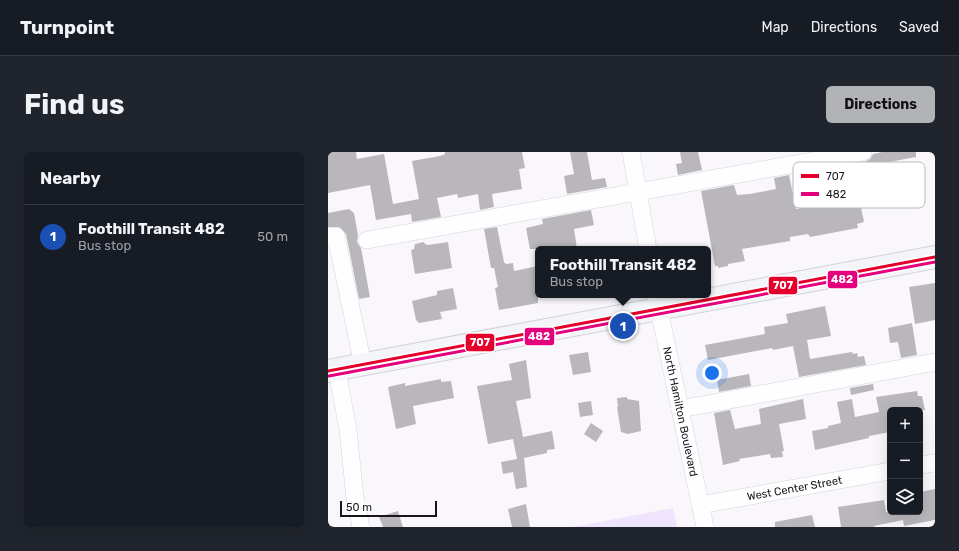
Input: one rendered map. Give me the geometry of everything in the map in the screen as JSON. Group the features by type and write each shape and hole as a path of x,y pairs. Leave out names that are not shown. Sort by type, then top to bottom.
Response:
{"main road":[{"path":"711,293 935,257"},
{"path":"333,371 682,298"}],"street":[{"path":"631,152 647,246"},
{"path":"808,162 863,152"},
{"path":"367,240 793,165"},
{"path":"328,237 336,236 363,365"},
{"name":"North Hamilton Boulevard","path":"657,302 705,527"},
{"path":"680,409 935,362"},
{"path":"333,371 348,430 355,498 361,527"},
{"path":"923,465 935,463"},
{"name":"West Center Street","path":"700,506 887,472"}],"shaded area":[{"path":"673,508 677,527 573,527"}],"building":[{"path":"328,152 356,152 357,159 384,154 393,204 419,199 412,161 440,156 445,154 445,152 522,152 525,168 519,169 522,189 492,194 494,207 480,210 478,194 458,198 457,194 437,198 441,217 412,222 411,214 376,220 370,185 328,193"},
{"path":"570,152 587,152 592,180 605,178 607,187 567,194 564,176 574,174"},
{"path":"680,152 698,152 702,170 678,175 676,164 682,163"},
{"path":"882,152 916,152 916,157 889,162 865,162 870,159 873,154"},
{"path":"789,175 793,194 793,208 861,208 864,222 857,224 858,228 810,237 808,234 790,237 790,241 742,249 745,261 728,264 728,266 718,268 718,266 715,266 701,191 734,185 737,195 750,194 776,189 774,178"},
{"path":"349,209 354,213 358,235 357,242 361,248 370,297 359,299 346,234 339,227 328,227 328,213"},
{"path":"591,210 594,225 574,229 577,246 535,246 535,249 530,249 526,228 543,224 542,219"},
{"path":"497,227 504,262 506,264 513,263 514,271 535,267 535,298 538,298 538,303 499,310 495,288 498,287 494,268 491,268 484,229"},
{"path":"424,242 428,245 448,242 452,268 415,274 411,250 414,249 415,244"},
{"path":"935,283 935,320 915,324 909,287"},
{"path":"453,288 457,309 440,312 442,319 419,323 416,320 412,301 437,295 437,291"},
{"path":"825,306 831,336 807,340 810,359 852,352 853,354 857,353 858,357 864,356 866,365 799,377 793,346 773,350 772,348 708,360 705,345 765,334 764,327 788,323 786,314"},
{"path":"912,323 917,355 901,358 898,342 890,343 888,328"},
{"path":"588,352 591,372 573,375 569,355"},
{"path":"526,360 531,398 516,401 523,437 552,431 555,449 547,450 547,453 524,458 527,487 516,489 513,472 503,474 501,462 517,459 513,439 488,444 477,386 512,380 509,364"},
{"path":"749,374 751,386 719,392 717,380"},
{"path":"441,379 441,382 451,381 454,398 413,406 416,424 396,429 388,387 405,383 405,386"},
{"path":"873,384 874,390 851,395 850,388"},
{"path":"917,391 918,396 922,396 925,410 923,410 923,407 887,407 887,433 815,450 812,431 828,428 828,426 841,423 837,402 852,399 855,417 879,412 876,397"},
{"path":"627,397 627,399 639,401 641,431 628,434 621,432 617,407 617,398"},
{"path":"803,399 806,419 779,424 784,451 782,451 783,457 771,458 770,454 739,459 740,461 723,465 714,413 730,410 735,429 761,424 759,409"},
{"path":"591,401 593,415 580,417 578,403"},
{"path":"591,423 603,431 596,442 584,434"},
{"path":"935,489 935,520 904,526 903,520 874,526 875,527 841,527 838,507 884,500 887,515 923,515 923,491"},
{"path":"526,504 530,527 512,527 508,509"},
{"path":"398,511 403,527 383,527 379,517"},
{"path":"812,515 815,527 775,527 775,522"}],"transit line":[{"name":"707","path":"328,371 935,257"},
{"name":"482","path":"329,376 935,262"}],"place":[{"name":"Foothill Transit 482","path":"623,326"}]}
